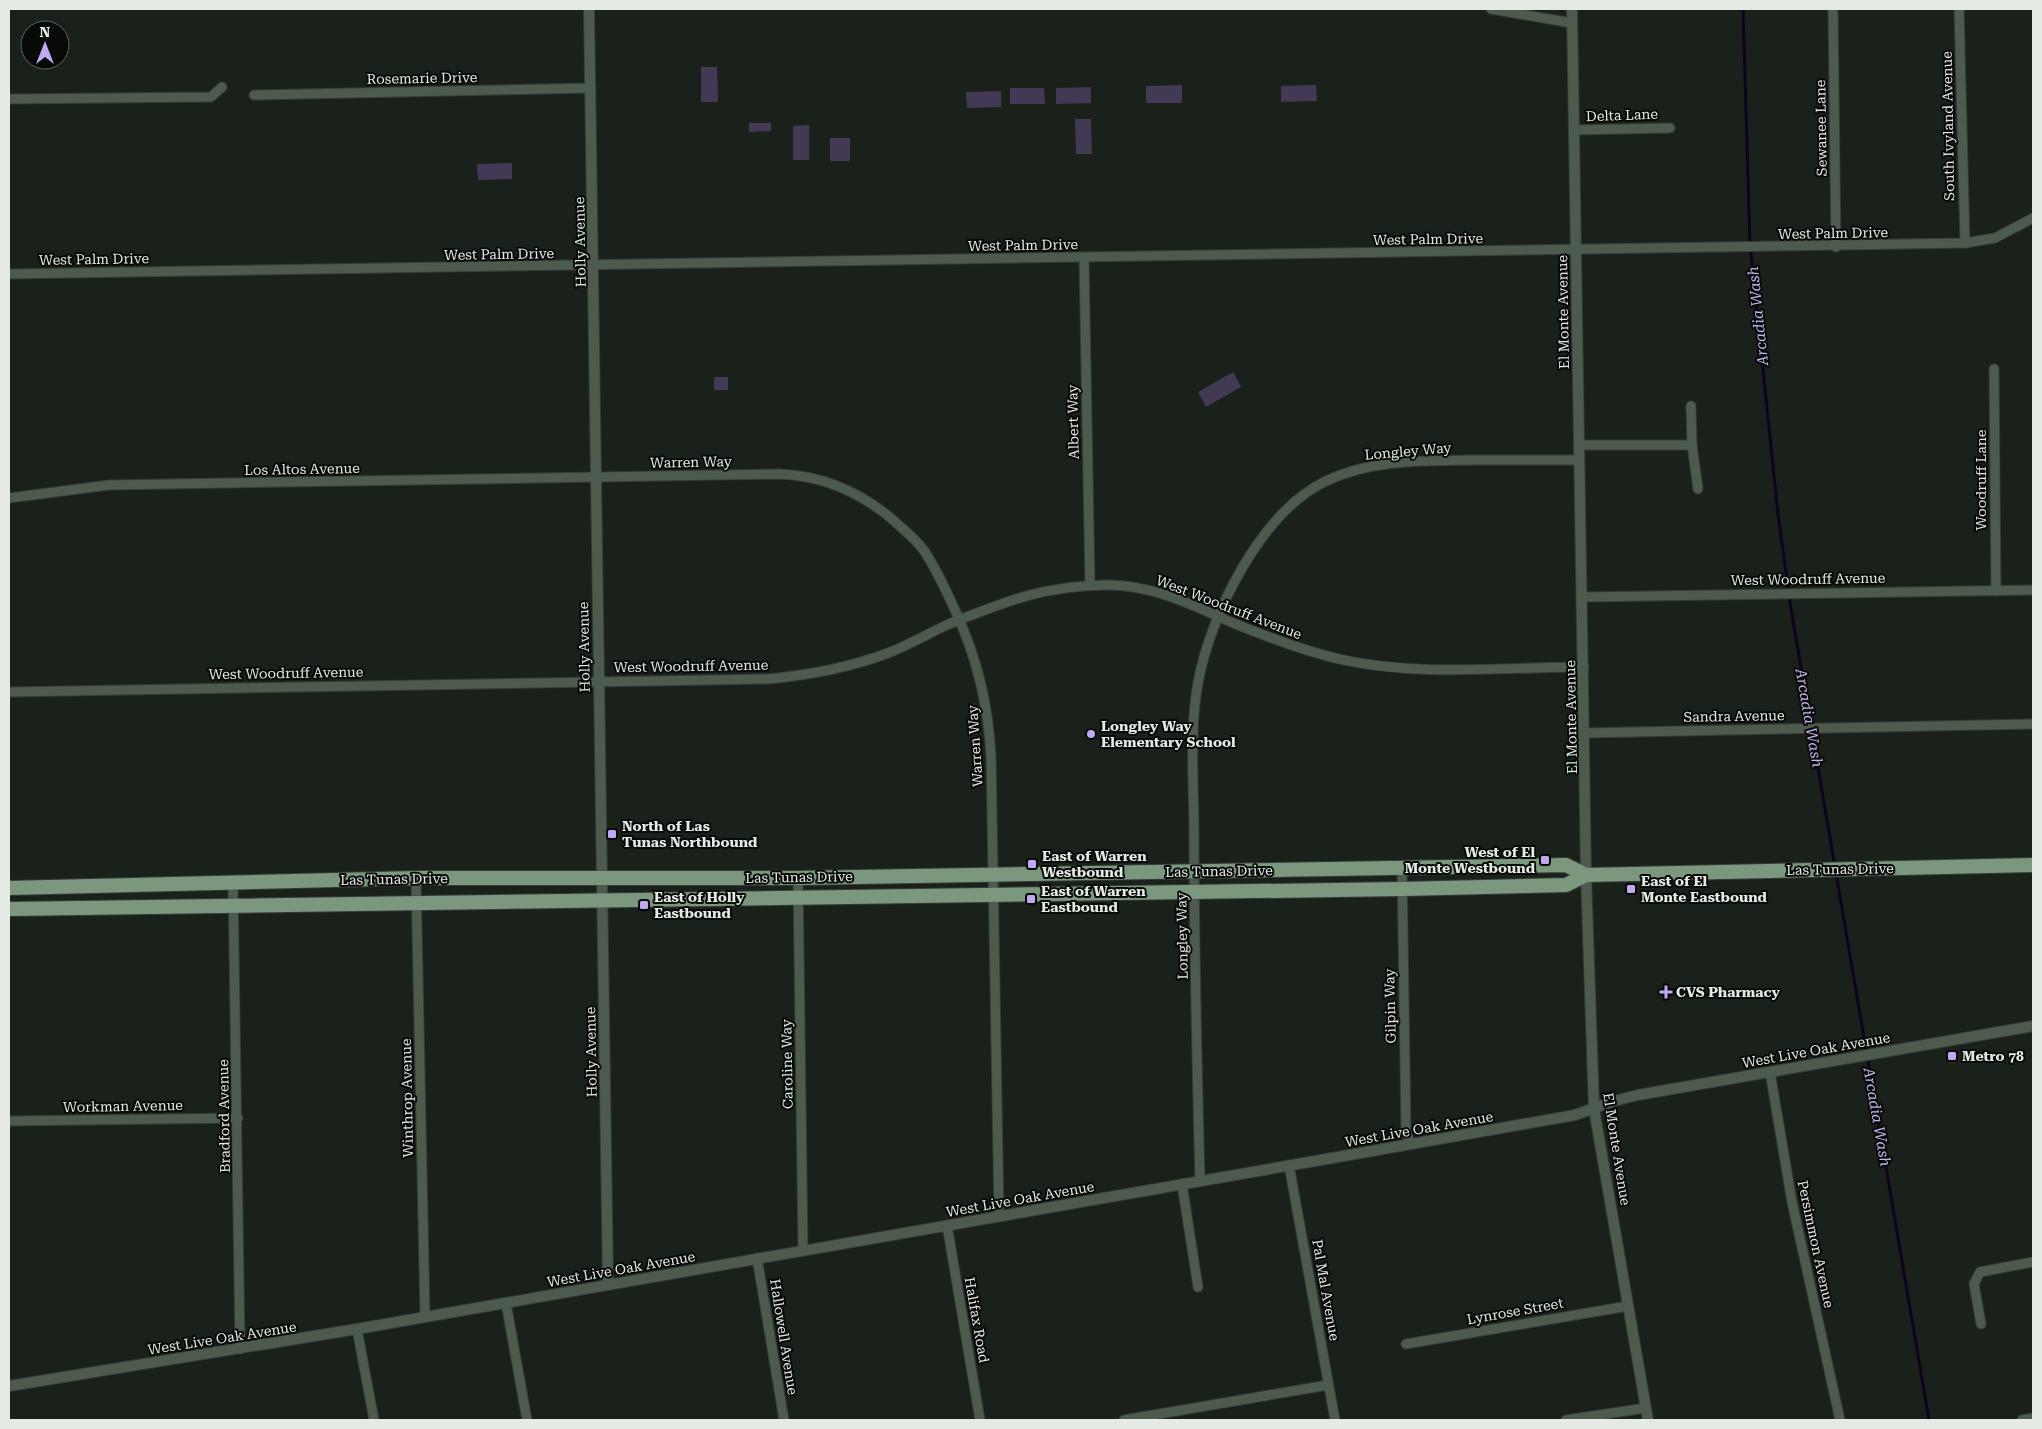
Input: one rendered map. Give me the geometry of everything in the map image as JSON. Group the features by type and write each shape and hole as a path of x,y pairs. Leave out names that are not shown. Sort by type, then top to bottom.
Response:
{"main road":[{"name":"Las Tunas Drive","path":"9,888 416,878 994,876 1570,865 1586,875"},
{"name":"Las Tunas Drive","path":"9,909 798,898 1195,890 1402,889 1566,885 1586,875 2033,865"}],"street":[{"name":"Holly Avenue","path":"588,9 594,266 608,1285"},
{"path":"1491,9 1572,23"},
{"name":"El Monte Avenue","path":"1572,9 1586,875 1594,1109 1648,1420"},
{"name":"Sewanee Lane","path":"1833,9 1836,247"},
{"name":"South Ivyland Avenue","path":"1959,9 1965,243"},
{"path":"9,99 211,97 222,87"},
{"name":"Rosemarie Drive","path":"254,95 591,88"},
{"name":"Delta Lane","path":"1575,130 1670,128"},
{"name":"West Palm Drive","path":"9,274 1836,247 1965,243 1995,238 2033,218"},
{"name":"Albert Way","path":"1084,258 1090,585"},
{"name":"Woodruff Lane","path":"1994,369 1996,591"},
{"path":"1691,406 1692,445 1698,489"},
{"path":"1579,446 1692,445"},
{"name":"Longley Way","path":"1200,1181 1194,872 1194,714 1198,682 1218,616 1259,543 1280,516 1302,496 1324,482 1354,469 1380,464 1424,460 1579,460"},
{"name":"Warren Way","path":"596,478 794,475 821,479 850,490 881,508 924,550 943,584 974,655 986,699 991,756 999,1215"},
{"name":"Los Altos Avenue","path":"9,498 109,485 596,478"},
{"name":"West Woodruff Avenue","path":"9,692 599,682 732,682 802,676 829,671 889,653 960,620 1019,597 1042,591 1090,585 1112,585 1151,591 1176,598 1300,648 1337,659 1387,668 1584,666"},
{"name":"West Woodruff Avenue","path":"1583,597 2033,590"},
{"name":"Sandra Avenue","path":"1585,733 2033,724"},
{"name":"Gilpin Way","path":"1402,868 1406,1131 1410,1144"},
{"name":"Winthrop Avenue","path":"416,878 426,1316"},
{"name":"Caroline Way","path":"798,878 803,1251"},
{"name":"Bradford Avenue","path":"233,883 240,1349"},
{"name":"West Live Oak Avenue","path":"9,1386 357,1329 1575,1115 1614,1101 1638,1095 2033,1026"},
{"name":"Persimmon Avenue","path":"1770,1072 1790,1193 1840,1420"},
{"name":"Workman Avenue","path":"9,1121 238,1118"},
{"name":"Pal Mal Avenue","path":"1289,1165 1335,1420"},
{"path":"1182,1184 1198,1287"},
{"name":"Halifax Road","path":"947,1225 980,1420"},
{"name":"Hallowell Avenue","path":"757,1258 784,1420"},
{"path":"1981,1324 1974,1284 1980,1272 2033,1262"},
{"path":"506,1303 528,1420"},
{"name":"Lynrose Street","path":"1406,1344 1628,1306"},
{"path":"357,1329 374,1420"},
{"path":"1124,1420 1328,1384"},
{"path":"1566,1420 1646,1408"},
{"path":"2022,1420 2033,1418"}],"shaded area":[{"path":"701,67 717,67 718,102 701,102"},
{"path":"1182,85 1182,103 1146,103 1146,86"},
{"path":"1316,85 1317,101 1281,102 1281,86"},
{"path":"1091,87 1091,103 1056,104 1056,88"},
{"path":"1010,88 1044,88 1045,104 1010,104"},
{"path":"1001,91 1001,107 967,108 966,92"},
{"path":"1075,119 1091,119 1092,154 1076,154"},
{"path":"749,123 771,123 771,131 749,132"},
{"path":"809,125 809,160 793,160 793,126"},
{"path":"830,138 850,138 850,161 830,161"},
{"path":"512,163 512,179 478,180 477,164"},
{"path":"1233,372 1241,387 1206,407 1198,392"},
{"path":"714,377 728,377 728,390 714,390"}],"waterway":[{"name":"Arcadia Wash","path":"1743,9 1750,245 1778,514 1791,609 1835,867"},
{"name":"Arcadia Wash","path":"1836,873 1929,1420"}],"place":[{"name":"Longley Way Elementary School","path":"1091,734"},
{"name":"North of Las Tunas Northbound","path":"612,834"},
{"name":"West of El Monte Westbound","path":"1545,860"},
{"name":"East of Warren Westbound","path":"1032,864"},
{"name":"East of El Monte Eastbound","path":"1631,889"},
{"name":"East of Warren Eastbound","path":"1031,899"},
{"name":"East of Holly Eastbound","path":"644,905"},
{"name":"CVS Pharmacy","path":"1666,992"},
{"name":"Metro 78","path":"1952,1056"}]}
